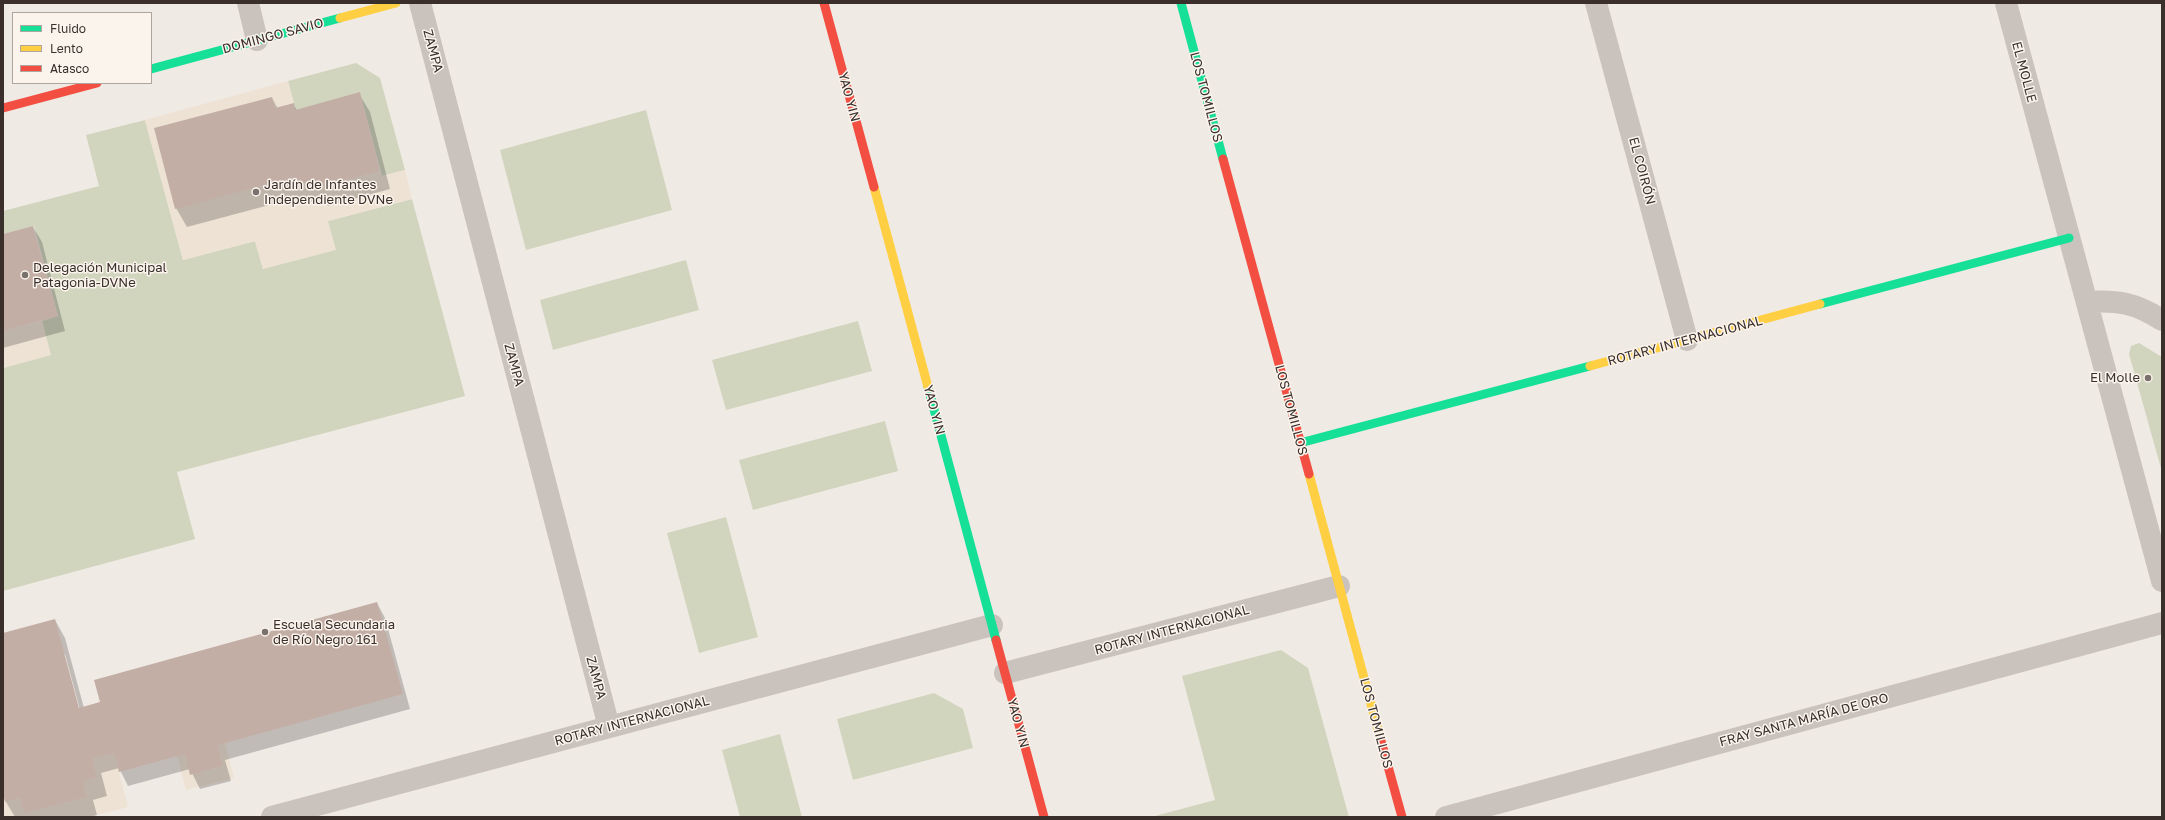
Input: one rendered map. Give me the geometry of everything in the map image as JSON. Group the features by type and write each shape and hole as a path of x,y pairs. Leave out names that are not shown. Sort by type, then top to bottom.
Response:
{"street":[{"path":"248,3 258,40"},
{"name":"DOMINGO SAVIO","path":"152,69 396,3"},
{"name":"ZAMPA","path":"420,3 609,727"},
{"name":"YAO YIN","path":"824,3 1044,817"},
{"name":"LOS TOMILLOS","path":"1181,3 1402,817"},
{"name":"EL COIRÓN","path":"1596,3 1688,340"},
{"name":"EL MOLLE","path":"2006,3 2162,581"},
{"path":"3,108 93,84"},
{"name":"ROTARY INTERNACIONAL","path":"1300,444 2069,238"},
{"path":"2087,302 2127,302 2138,306 2162,320"},
{"name":"ROTARY INTERNACIONAL","path":"1005,673 1339,586"},
{"name":"FRAY SANTA MARÍA DE ORO","path":"1446,817 2162,623"},
{"name":"ROTARY INTERNACIONAL","path":"272,817 992,625"}],"green space":[{"path":"356,63 380,78 405,170 382,176 360,93 295,110 288,81"},
{"path":"646,110 672,210 526,250 500,150"},
{"path":"145,120 183,260 255,241 263,269 328,221 412,199 465,396 177,472 195,539 3,591 3,368 50,355 42,321 58,316 34,226 3,234 3,211 99,186 86,135"},
{"path":"686,260 699,310 553,350 540,300"},
{"path":"858,321 872,371 726,410 712,360"},
{"path":"2139,343 2162,357 2162,472 2129,354 2131,346"},
{"path":"885,421 898,471 753,510 739,460"},
{"path":"726,517 758,637 699,653 667,533"},
{"path":"1281,650 1308,668 1349,817 1151,817 1215,800 1182,676"},
{"path":"934,693 963,709 973,748 853,780 837,719"},
{"path":"780,734 802,817 740,817 722,750"}],"shaded area":[{"path":"288,81 294,103 275,108 272,97 154,128 175,208 294,177 296,185 314,180 316,188 380,171 382,176 405,170 412,199 328,221 336,250 263,269 255,241 183,260 145,120"},
{"path":"42,321 51,355 3,368 3,331"},
{"path":"225,743 234,778 186,790 177,756 185,754 191,775 223,766 218,745"},
{"path":"114,753 128,807 89,817 3,817 3,802 20,798 24,813 87,797 83,781 97,777 92,759"}],"building":[{"path":"360,92 380,171 316,188 314,180 296,185 294,177 175,209 154,128 272,97 275,108 294,103 295,110"},
{"name":"Delegación Municipal Patagonia-DVNe","path":"33,226 58,316 3,331 3,234"},
{"path":"377,602 403,694 218,745 223,766 190,775 185,754 119,772 114,753 92,759 97,777 83,781 87,797 24,813 20,798 5,802 3,794 3,633 55,619 79,708 100,702 94,680"}],"traffic: fast":[{"path":"1181,3 1223,159"},
{"path":"152,69 340,18"},
{"path":"1820,304 2069,238"},
{"path":"1300,443 1590,366"},
{"path":"928,387 996,640"}],"traffic: slow":[{"path":"340,18 396,3"},
{"path":"874,187 928,387"},
{"path":"1590,366 1820,304"},
{"path":"1309,474 1381,741"}],"traffic: jam":[{"path":"824,3 874,187"},
{"path":"3,108 93,84"},
{"path":"1223,159 1309,474"},
{"path":"996,640 1044,817"},
{"path":"1381,741 1402,817"}],"place":[{"name":"Jardín de Infantes Independiente DVNe","path":"256,192"},
{"name":"Delegación Municipal Patagonia-DVNe","path":"25,275"},
{"name":"El Molle","path":"2148,378"},
{"name":"Escuela Secundaria de Río Negro 161","path":"265,632"}]}
